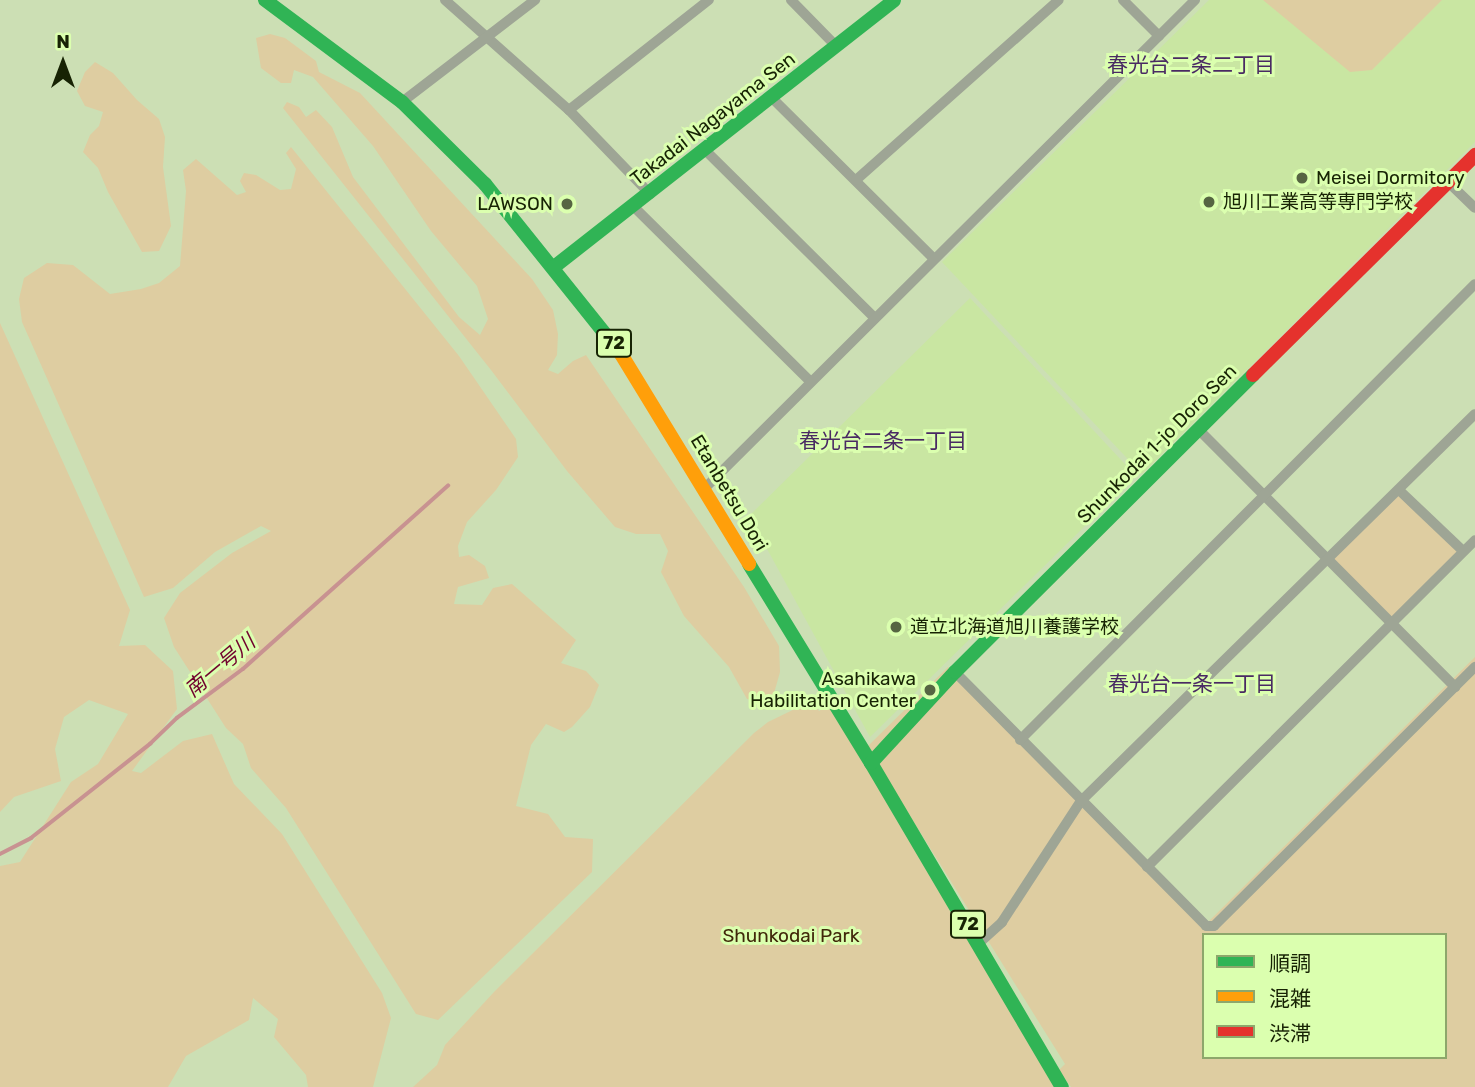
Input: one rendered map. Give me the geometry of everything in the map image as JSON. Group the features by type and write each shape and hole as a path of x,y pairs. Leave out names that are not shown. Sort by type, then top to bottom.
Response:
{"main road":[{"name":"Etanbetsu Dori","path":"265,0 402,102 485,184 613,342 871,763 1062,1087"},
{"name":"Takadai Nagayama Sen","path":"554,267 894,0"},
{"name":"Shunkodai 1-jo Doro Sen","path":"871,763 955,672 1475,155"}],"street":[{"path":"446,0 569,110 650,194"},
{"path":"402,102 535,0"},
{"path":"569,110 709,0"},
{"path":"790,0 836,46"},
{"path":"856,180 1059,0"},
{"path":"1123,0 1158,36"},
{"path":"704,489 1195,0"},
{"path":"772,98 934,259"},
{"path":"705,150 875,318"},
{"path":"1448,182 1475,208"},
{"path":"633,206 811,382"},
{"path":"1020,740 1475,284"},
{"path":"979,943 1002,922 1081,801 1328,562 1475,414"},
{"path":"1199,430 1454,687"},
{"path":"1399,490 1463,551"},
{"path":"1147,867 1475,540"},
{"path":"955,672 1206,926 1214,926 1475,667"}],"shaded area":[{"name":"旭川工業高等専門学校","path":"1209,0 1475,0 1475,142 1142,474 942,262"},
{"name":"道立北海道旭川養護学校","path":"970,298 1136,476 870,737 749,516"}],"green space":[{"path":"1263,0 1442,0 1372,70 1350,72"},
{"path":"270,34 285,38 316,61 319,72 360,93 532,279 553,310 558,334 557,355 548,370 558,374 573,361 586,355 744,587 779,646 780,672 771,704 747,699 729,667 684,616 661,572 668,551 660,534 636,534 615,527 567,471 491,370 283,108 287,102 299,107 306,117 316,110 332,127 353,177 459,317 480,335 488,319 477,286 431,231 373,146 313,77 294,70 291,83 281,83 261,68 256,38"},
{"path":"95,62 113,73 137,100 159,119 165,137 163,167 171,226 159,251 142,252 108,192 98,168 83,152 90,135 99,126 103,112 85,106 77,91 85,72"},
{"path":"291,147 459,356 516,439 518,457 496,490 467,522 458,546 459,557 469,555 485,566 489,578 458,587 454,604 482,605 493,588 512,584 576,640 561,663 586,671 599,685 590,707 572,727 564,732 546,724 531,745 516,806 548,814 565,837 593,839 592,872 438,1020 416,1014 286,808 251,768 243,744 226,728 174,647 164,618 180,593 232,553 271,531 261,526 215,552 173,588 144,597 22,322 19,299 24,278 47,263 73,265 110,294 159,283 180,266 186,191 183,170 196,159 237,195 246,192 240,181 244,173 256,175 280,190 291,189 296,169 286,153"},
{"path":"0,323 130,610 119,646 145,645 173,671 177,709 132,771 141,773 183,741 212,734 234,784 282,834 382,993 391,1018 373,1087 308,1087 306,1075 274,1037 278,1019 253,998 249,1020 186,1056 168,1087 0,1087 0,866 20,862 71,782 98,764 128,714 89,700 64,717 55,749 61,781 14,797 0,812"},
{"path":"1399,490 1463,551 1391,623 1328,561"},
{"path":"1475,657 1475,1087 1071,1087 1059,1070 1065,1064 867,747 948,667 1202,928"},
{"name":"Shunkodai Park","path":"830,704 1056,1087 413,1087 437,1065 445,1045 494,992 754,733 768,722 803,705 815,705 819,711"}],"waterway":[{"name":"南一号川","path":"0,854 31,838 150,744 177,718 243,669 448,486"}],"traffic: fast":[{"path":"265,0 402,102 485,184 621,354"},
{"path":"554,267 894,0"},
{"path":"871,763 955,672 1253,375"},
{"path":"749,564 871,763 1062,1087"}],"traffic: slow":[{"path":"621,354 749,564"}],"traffic: jam":[{"path":"1253,375 1475,155"}],"place":[{"name":"Meisei Dormitory","path":"1302,178"},
{"name":"旭川工業高等専門学校","path":"1209,202"},
{"name":"LAWSON","path":"567,204"},
{"name":"道立北海道旭川養護学校","path":"896,627"},
{"name":"Asahikawa Habilitation Center","path":"930,690"}],"district":[{"name":"春光台二条二丁目","path":"1191,65"},
{"name":"春光台二条一丁目","path":"883,441"},
{"name":"春光台一条一丁目","path":"1192,684"}]}
